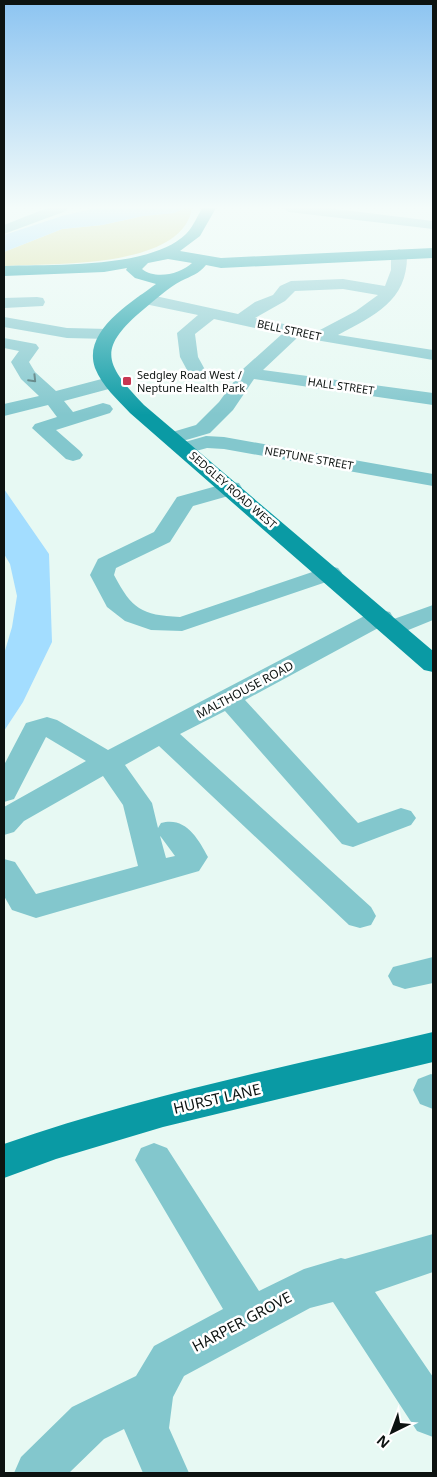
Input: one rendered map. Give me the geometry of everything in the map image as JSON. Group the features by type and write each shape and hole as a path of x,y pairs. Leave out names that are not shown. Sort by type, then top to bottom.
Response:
{"main road":[{"path":"145,277 146,299"},
{"path":"109,334 146,299 176,277"},
{"name":"SEDGLEY ROAD WEST","path":"109,334 104,343 102,357 104,368 113,382 137,410 231,488 433,664"},
{"name":"HURST LANE","path":"4,1161 59,1140 162,1111 433,1047"}],"street":[{"path":"320,337 380,304 391,292 399,277"},
{"path":"241,320 261,306 279,298 291,286 343,284 391,292"},
{"name":"BELL STREET","path":"146,299 294,332 433,355"},
{"path":"4,303 37,302"},
{"path":"200,377 189,357 186,333 210,314"},
{"path":"4,322 68,333 109,334"},
{"path":"178,443 203,429 226,406 249,373 294,332"},
{"path":"4,343 30,348 20,362 28,375 52,398 69,419"},
{"name":"HALL STREET","path":"249,373 433,399"},
{"path":"4,393 12,408 113,382"},
{"path":"73,455 42,428 103,409"},
{"name":"NEPTUNE STREET","path":"178,443 224,443 433,480"},
{"path":"231,488 185,502 162,537 106,564 102,575 116,602 134,616 152,622 182,624 330,573"},
{"name":"MALTHOUSE ROAD","path":"6,806 163,734 229,699 386,622 433,612"},
{"path":"229,699 353,836 401,818"},
{"path":"6,806 36,729 47,726 107,760 138,803 154,874"},
{"path":"163,734 360,916"},
{"path":"4,870 24,902 36,906 188,863 193,857 172,830"},
{"path":"154,1160 251,1316"},
{"name":"HARPER GROVE","path":"166,1473 146,1429 152,1392 169,1361 304,1289 341,1278 368,1274 433,1253"},
{"path":"341,1278 433,1414"},
{"path":"37,1473 88,1423 152,1392"}],"water":[{"path":"4,489 49,554 52,642 23,702 4,731 4,654 12,627 17,596 10,564 4,554"}],"place":[{"name":"Sedgley Road West / Neptune Health Park","path":"127,381"}]}
